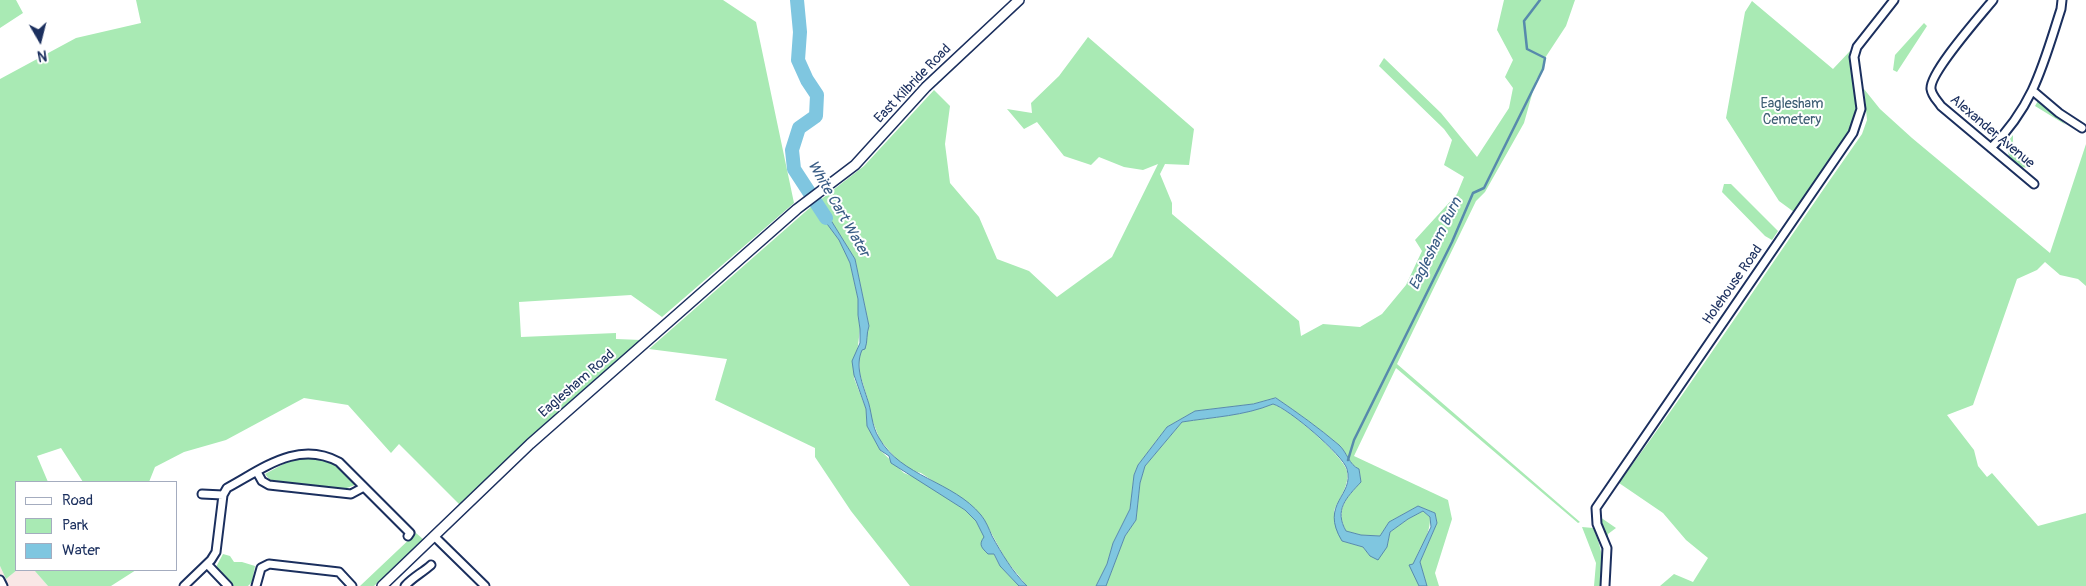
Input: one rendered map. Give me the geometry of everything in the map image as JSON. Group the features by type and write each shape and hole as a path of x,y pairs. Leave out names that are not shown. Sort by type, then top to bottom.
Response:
{"main road":[{"name":"East Kilbride Road","path":"797,209 856,165 926,87 1019,0"},
{"name":"Eaglesham Road","path":"382,586 530,444 797,209"}],"street":[{"name":"Holehouse Road","path":"1605,586 1607,548 1597,524 1596,508 1853,133 1861,109 1854,57 1857,47 1894,0"},
{"name":"Alexander Avenue","path":"1993,0 1938,70 1931,88 1933,96 1941,106 2034,184"},
{"path":"1991,148 2008,131 2033,91 2062,9 2062,0"},
{"path":"2033,91 2058,113 2082,128"},
{"path":"184,586 207,564 216,552 223,495 227,488 295,453 311,452 327,455 339,462 410,533 408,536"},
{"path":"257,472 262,481 269,485 350,494 364,487"},
{"path":"202,494 223,495"},
{"path":"435,537 485,586"},
{"path":"207,564 228,586"},
{"path":"256,586 261,568 269,564 339,572 352,586"},
{"path":"406,586 417,573 424,572 431,564"},
{"path":"0,580 3,586"}],"shaded area":[{"path":"0,566 6,579 16,571 35,571 48,586 0,586"}],"green space":[{"path":"0,0 16,0 23,13 0,28"},
{"path":"136,0 723,0 756,22 794,203 662,317 631,295 519,302 521,337 616,333 616,339 641,340 460,505 399,444 391,453 348,405 304,398 226,440 184,452 155,467 149,481 82,481 61,448 37,456 48,481 15,481 16,571 6,579 0,566 0,79 76,38 141,23"},
{"path":"1504,0 1575,0 1566,26 1545,58 1543,69 1536,80 1524,123 1485,192 1476,201 1397,364 1580,522 1578,523 1396,368 1354,456 1448,500 1452,519 1435,573 1439,586 1427,586 1420,562 1437,523 1435,513 1418,506 1389,522 1380,536 1361,535 1346,531 1343,524 1342,510 1351,493 1361,482 1359,469 1353,465 1339,445 1276,398 1253,404 1195,411 1167,427 1138,465 1134,475 1130,509 1113,543 1107,564 1096,586 1027,586 1006,560 982,516 921,473 910,470 898,461 880,440 871,417 860,374 859,358 869,326 855,259 819,201 864,166 934,90 950,106 945,144 950,183 979,217 997,259 1029,271 1057,297 1112,257 1158,164 1143,170 1124,167 1099,157 1091,165 1064,156 1037,122 1024,129 1007,109 1032,113 1031,103 1059,76 1088,37 1194,129 1189,165 1165,164 1160,174 1172,203 1172,214 1299,321 1301,336 1323,324 1360,327 1382,314 1406,285 1422,251 1415,240 1457,194 1464,177 1444,165 1452,140 1444,129 1379,66 1384,58 1441,113 1477,157 1509,108 1513,88 1505,77 1513,60 1497,30"},
{"name":"Eaglesham Cemetery","path":"1752,1 1833,69 1850,51 1857,112 1849,134 1794,212 1779,201 1726,118 1745,12"},
{"path":"1924,23 1927,26 1897,72 1893,70 1895,55"},
{"path":"1864,89 1880,109 1912,138 2050,253 2086,144 2086,286 2078,279 2060,275 2045,262 2037,270 2017,279 1973,405 1947,415 1974,450 1978,466 1987,477 1992,473 2038,526 2086,513 2086,586 1660,586 1674,574 1693,582 1708,558 1686,540 1663,513 1619,483 1681,397 1862,134 1867,120"},
{"path":"2039,99 2066,125 2035,106"},
{"path":"2013,135 2017,154 2031,168 2019,167 2009,156 2006,144"},
{"path":"1724,184 1731,184 1778,231 1772,240 1765,236 1722,192"},
{"path":"813,205 839,240 850,263 858,299 860,329 854,378 866,409 867,426 880,450 904,473 919,479 965,510 976,521 1000,566 1019,586 910,586 851,511 815,457 815,448 715,400 727,359 649,349"},
{"path":"1273,404 1303,423 1344,464 1348,476 1347,481 1334,511 1342,541 1363,547 1370,556 1387,547 1390,532 1408,519 1423,511 1430,517 1427,535 1415,565 1415,575 1419,586 1106,586 1125,536 1136,520 1140,483 1145,466 1182,422 1240,414"},
{"path":"305,457 332,461 353,480 355,485 344,489 270,480 265,474 289,461"},
{"path":"1600,517 1616,528 1608,534 1608,541"},
{"path":"1582,527 1593,528 1599,542 1603,563 1601,586 1594,586 1596,563"},
{"path":"416,533 424,540 374,586 360,586"},
{"path":"223,554 230,556 234,562 255,566 252,582 248,586 233,586 216,567"},
{"path":"35,571 134,571 111,586 48,586"}],"water":[{"path":"819,201 855,259 869,326 866,346 860,356 859,368 876,433 900,462 956,494 981,515 1008,562 1027,586 1019,586 1000,566 994,554 988,554 984,550 981,544 984,537 976,521 965,510 891,463 889,456 880,450 867,426 866,409 854,375 852,361 860,343 858,299 850,263 839,240 813,205"},
{"path":"1276,398 1339,445 1353,465 1359,469 1361,482 1343,505 1341,517 1346,531 1361,535 1380,536 1389,522 1418,506 1435,513 1437,523 1420,562 1427,586 1419,586 1409,565 1413,564 1431,527 1430,517 1423,511 1390,532 1387,547 1378,560 1370,556 1363,547 1342,541 1334,518 1346,486 1348,478 1347,469 1326,443 1290,414 1273,404 1240,414 1182,422 1145,466 1140,483 1136,520 1125,536 1106,586 1096,586 1107,564 1113,543 1130,509 1134,475 1138,465 1167,427 1195,411 1253,404"}],"waterway":[{"name":"White Cart Water","path":"797,0 800,32 798,60 807,80 817,95 816,116 799,128 792,150 794,169 826,218"},
{"name":"Eaglesham Burn","path":"1348,460 1354,440 1452,242 1473,193 1484,188 1543,69 1545,58 1527,49 1524,21 1540,0"}]}
